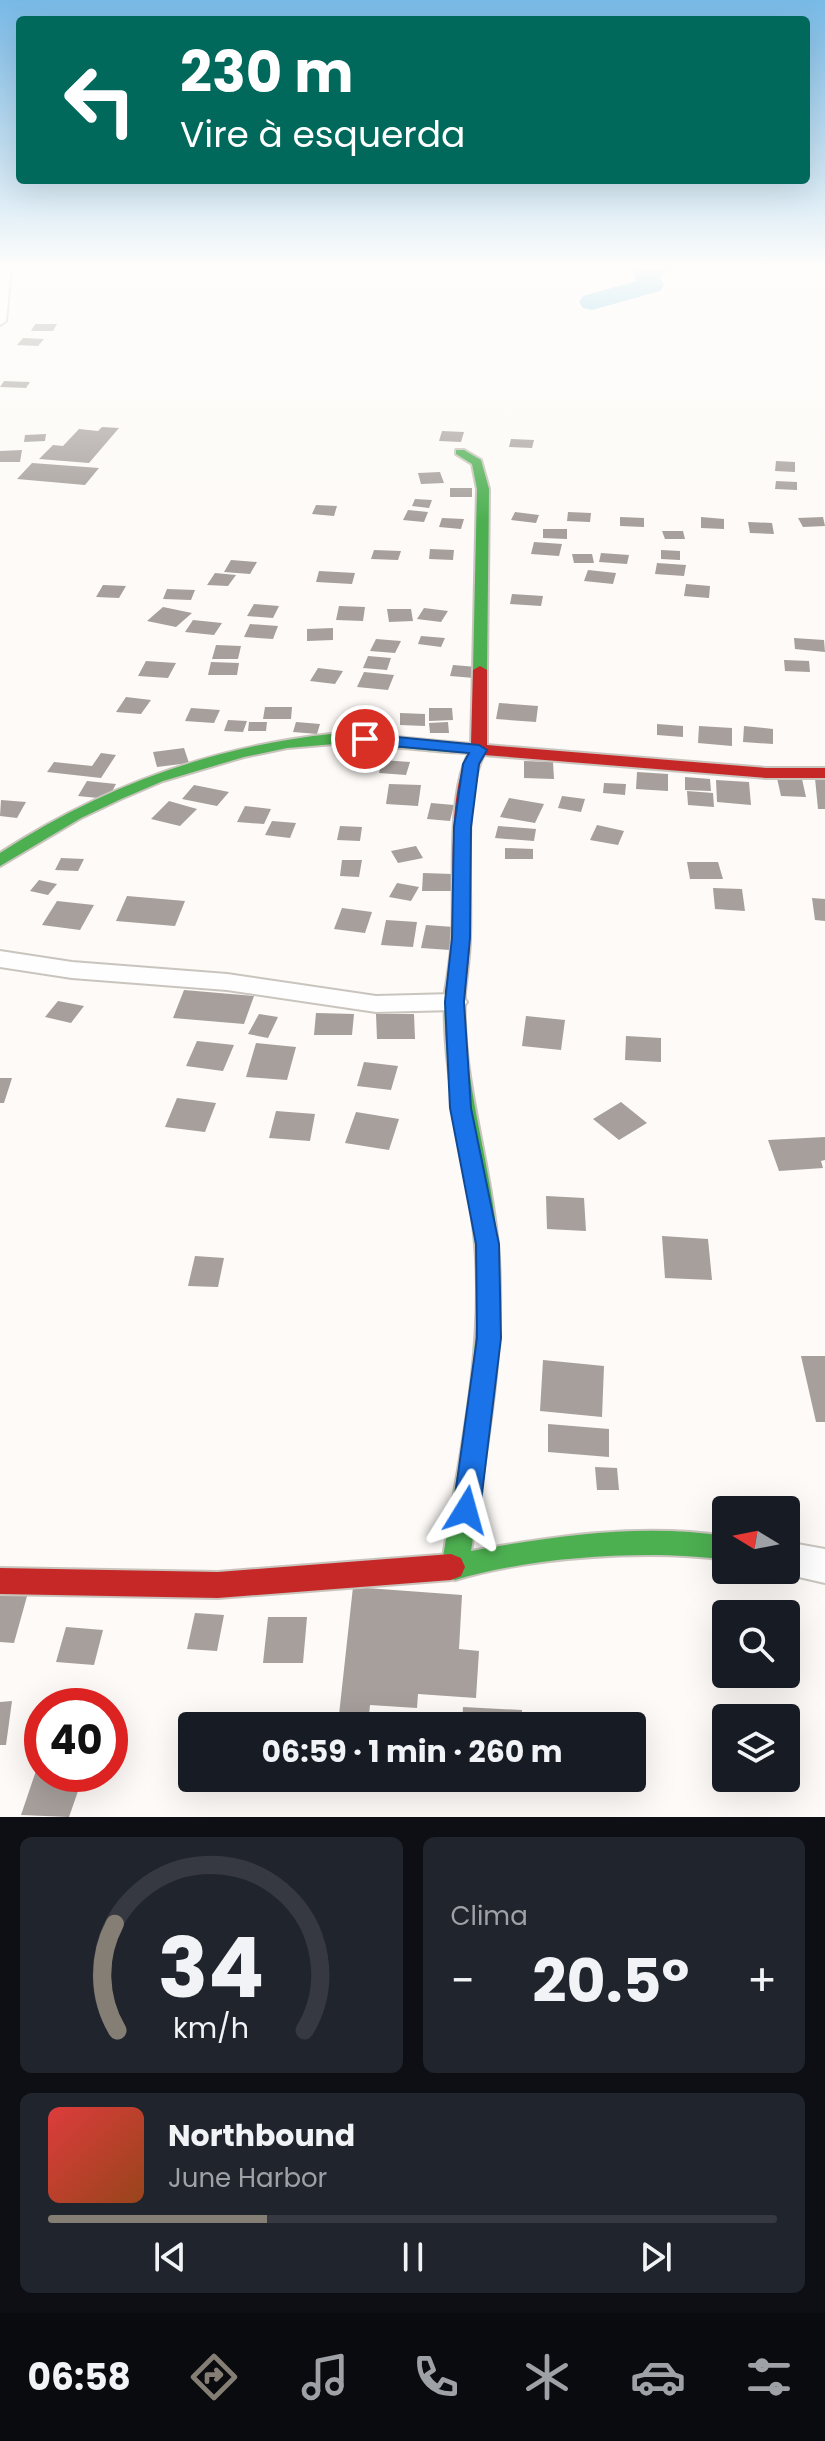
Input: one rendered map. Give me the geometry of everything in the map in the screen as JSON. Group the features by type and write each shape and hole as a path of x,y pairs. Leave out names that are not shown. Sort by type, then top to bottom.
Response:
{"street":[{"path":"455,1567 489,1338 487,1244 461,1108 454,1002 461,938 462,827 471,764 479,750 483,489 477,462 460,452"},
{"path":"0,861 39,832 210,760 287,744 332,739 766,773 825,773"},
{"path":"0,959 72,970 213,981 376,1004 454,1002"},
{"path":"0,1581 218,1585 455,1567 568,1546 693,1543 712,1546"},
{"path":"800,1562 825,1566"}],"building":[{"path":"4,381 30,382 26,388 0,387"},
{"path":"102,427 119,428 89,463 39,459 53,445 63,446 79,429 98,431"},
{"path":"442,431 464,432 461,442 439,441"},
{"path":"46,434 45,441 24,442 25,435"},
{"path":"511,439 534,440 532,448 509,447"},
{"path":"22,450 20,462 0,462 0,451"},
{"path":"776,461 795,462 795,472 775,471"},
{"path":"32,463 99,468 85,485 17,479"},
{"path":"440,472 444,483 421,484 418,473"},
{"path":"776,481 797,482 797,490 775,489"},
{"path":"450,488 472,488 472,497 450,497"},
{"path":"415,499 432,500 429,508 412,506"},
{"path":"316,505 337,506 334,516 312,514"},
{"path":"408,510 428,512 424,522 403,520"},
{"path":"515,512 539,515 536,523 511,520"},
{"path":"568,512 591,513 590,522 567,521"},
{"path":"620,517 644,518 644,527 620,526"},
{"path":"701,517 724,519 724,529 701,528"},
{"path":"823,517 825,526 803,527 798,518"},
{"path":"442,518 464,519 461,529 439,527"},
{"path":"748,522 772,523 774,534 750,533"},
{"path":"543,529 567,529 567,539 543,538"},
{"path":"662,531 683,531 685,539 665,539"},
{"path":"534,542 562,544 559,556 531,554"},
{"path":"430,549 454,550 453,560 429,559"},
{"path":"374,550 401,551 398,560 371,559"},
{"path":"661,550 680,551 680,560 661,559"},
{"path":"601,553 629,555 627,564 599,562"},
{"path":"572,554 592,554 594,563 574,563"},
{"path":"231,560 257,562 250,574 224,572"},
{"path":"657,563 686,565 684,576 655,574"},
{"path":"588,570 616,573 613,584 584,581"},
{"path":"319,571 355,573 352,584 316,582"},
{"path":"215,573 236,575 228,586 207,585"},
{"path":"686,584 710,586 709,598 684,596"},
{"path":"103,585 126,586 119,598 96,597"},
{"path":"167,589 195,590 191,600 163,599"},
{"path":"512,594 543,596 541,606 510,604"},
{"path":"254,604 279,606 273,618 247,616"},
{"path":"339,606 365,607 363,621 336,620"},
{"path":"163,607 192,613 176,627 147,621"},
{"path":"424,608 448,611 441,622 417,619"},
{"path":"387,609 411,609 413,621 389,622"},
{"path":"193,620 222,623 214,635 185,632"},
{"path":"250,624 278,626 273,639 244,637"},
{"path":"333,628 333,640 307,641 307,629"},
{"path":"421,636 445,638 441,647 418,644"},
{"path":"794,638 824,640 825,652 795,649"},
{"path":"376,639 401,641 395,653 370,651"},
{"path":"216,645 241,646 238,659 212,659"},
{"path":"368,656 391,658 387,670 363,668"},
{"path":"784,660 809,661 810,672 785,671"},
{"path":"146,661 176,663 168,678 138,676"},
{"path":"211,662 239,663 237,675 208,675"},
{"path":"453,665 477,667 474,678 450,676"},
{"path":"318,668 343,671 335,684 310,681"},
{"path":"364,672 394,675 388,690 357,687"},
{"path":"126,697 151,700 141,714 116,712"},
{"path":"499,703 538,706 536,722 496,719"},
{"path":"265,707 292,707 291,719 263,719"},
{"path":"191,708 220,710 214,723 185,721"},
{"path":"429,708 452,708 453,720 429,721"},
{"path":"359,710 383,712 378,724 354,722"},
{"path":"400,713 425,714 425,726 400,725"},
{"path":"228,720 247,721 243,732 224,731"},
{"path":"249,722 267,722 266,731 248,731"},
{"path":"296,722 320,724 317,734 293,732"},
{"path":"448,722 449,733 430,733 429,723"},
{"path":"657,724 683,726 683,737 657,735"},
{"path":"699,726 732,728 732,746 698,743"},
{"path":"744,726 773,729 773,744 743,742"},
{"path":"354,744 381,746 376,766 349,764"},
{"path":"184,748 189,763 157,767 153,752"},
{"path":"101,753 116,755 101,778 47,772 54,762 92,766"},
{"path":"382,760 410,762 406,775 379,773"},
{"path":"524,761 553,762 554,779 524,778"},
{"path":"637,772 668,774 668,791 636,789"},
{"path":"685,777 710,779 711,791 685,790"},
{"path":"777,778 802,779 806,797 781,796"},
{"path":"815,778 825,779 825,809 818,809"},
{"path":"716,780 749,782 751,805 717,802"},
{"path":"87,781 116,784 108,799 78,796"},
{"path":"604,783 626,784 625,795 603,793"},
{"path":"389,784 421,785 418,806 386,804"},
{"path":"194,785 229,792 217,806 182,799"},
{"path":"687,791 713,793 714,807 688,805"},
{"path":"562,796 585,799 581,812 558,808"},
{"path":"509,798 544,804 535,823 500,817"},
{"path":"1,800 26,802 17,818 0,816"},
{"path":"169,801 197,809 180,826 151,819"},
{"path":"431,803 454,805 450,821 427,819"},
{"path":"245,806 271,809 264,824 237,822"},
{"path":"272,821 296,823 290,838 265,835"},
{"path":"597,825 624,831 618,845 590,840"},
{"path":"340,826 362,827 360,841 337,840"},
{"path":"498,826 536,829 534,841 495,838"},
{"path":"416,846 423,858 398,863 391,851"},
{"path":"505,848 533,849 533,859 505,859"},
{"path":"61,858 84,859 78,871 55,870"},
{"path":"342,860 362,860 359,877 340,876"},
{"path":"687,862 718,862 723,879 690,879"},
{"path":"423,873 452,874 451,891 422,891"},
{"path":"39,880 57,884 48,895 30,891"},
{"path":"397,883 419,887 411,901 389,897"},
{"path":"713,888 742,889 745,911 715,909"},
{"path":"127,896 185,901 175,926 116,921"},
{"path":"812,898 825,899 825,921 815,920"},
{"path":"57,901 94,905 80,930 42,925"},
{"path":"342,908 372,912 365,933 334,929"},
{"path":"386,920 417,922 413,947 381,945"},
{"path":"426,925 454,927 450,950 421,948"},
{"path":"184,990 254,996 244,1024 173,1018"},
{"path":"58,1001 84,1006 71,1023 45,1017"},
{"path":"316,1013 354,1014 352,1035 314,1035"},
{"path":"259,1014 278,1017 268,1038 248,1034"},
{"path":"376,1014 414,1014 415,1039 377,1039"},
{"path":"526,1016 565,1020 561,1050 522,1046"},
{"path":"626,1036 661,1038 661,1062 625,1060"},
{"path":"197,1041 234,1045 223,1071 186,1066"},
{"path":"256,1043 296,1047 287,1080 246,1077"},
{"path":"364,1062 398,1066 391,1090 357,1086"},
{"path":"0,1078 12,1078 4,1103 0,1103"},
{"path":"177,1098 216,1103 205,1132 165,1127"},
{"path":"621,1102 647,1123 619,1140 593,1119"},
{"path":"276,1111 315,1114 310,1141 269,1138"},
{"path":"356,1112 399,1119 389,1150 345,1143"},
{"path":"825,1137 825,1160 821,1161 823,1168 779,1171 768,1140"},
{"path":"546,1196 584,1198 586,1231 547,1229"},
{"path":"662,1236 708,1239 712,1280 665,1278"},
{"path":"195,1256 224,1258 218,1287 188,1286"},
{"path":"801,1356 825,1356 825,1422 816,1422"},
{"path":"543,1360 604,1366 602,1417 540,1411"},
{"path":"548,1424 609,1429 609,1457 548,1452"},
{"path":"595,1467 617,1468 619,1490 597,1490"},
{"path":"0,1586 29,1589 14,1643 0,1642"},
{"path":"353,1587 462,1595 459,1649 479,1651 476,1698 418,1694 417,1708 370,1705 369,1712 339,1712"},
{"path":"195,1613 224,1615 217,1651 187,1649"},
{"path":"268,1617 307,1617 303,1663 263,1663"},
{"path":"66,1627 103,1630 94,1665 56,1662"},
{"path":"12,1701 6,1745 0,1745 0,1702"},
{"path":"463,1707 522,1710 522,1712 463,1712"},
{"path":"29,1792 78,1792 69,1817 21,1815"}],"traffic: fast":[{"path":"460,452 477,462 483,489 480,670"},
{"path":"0,861 75,815 116,795 200,763 243,752 346,738 448,747"},
{"path":"455,992 455,1056 483,1214 489,1286 485,1367 455,1567"},
{"path":"451,1567 568,1546 693,1543 712,1546"}],"traffic: jam":[{"path":"455,992 461,938 462,827 471,764 479,750 480,670"},
{"path":"448,747 766,773 825,773"},
{"path":"0,1581 218,1585 451,1567"}],"route":[{"path":"365,739 479,750 471,764 462,827 461,938 454,1002 461,1108 487,1244 489,1338 466,1510"}]}
